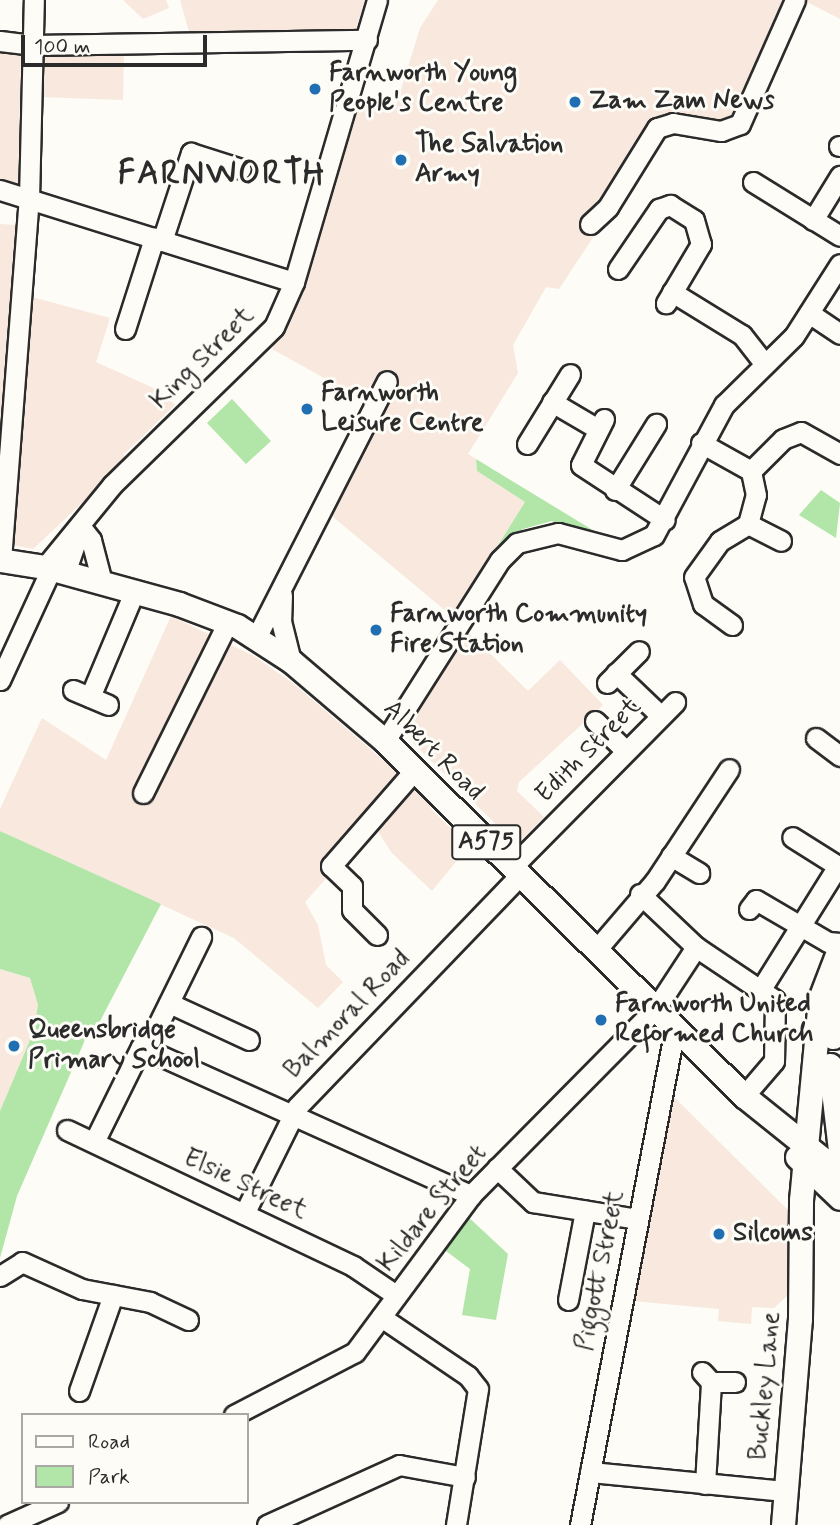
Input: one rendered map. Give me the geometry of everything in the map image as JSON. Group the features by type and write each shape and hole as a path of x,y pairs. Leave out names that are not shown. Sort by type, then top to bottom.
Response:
{"main road":[{"name":"Albert Road","path":"1,560 54,569 135,590 228,622 291,661 384,741 749,1100 815,1153"},
{"path":"815,1153 820,999 837,949"},
{"path":"815,1153 838,999"},
{"path":"815,1153 830,1065"},
{"name":"A575","path":"815,1153 840,1198"},
{"name":"Buckley Lane","path":"783,1525 803,1251 799,1234 815,1153"}],"street":[{"path":"1,560 29,199 34,0"},
{"name":"King Street","path":"0,680 54,569 112,485 266,339 294,282 377,0"},
{"path":"590,223 608,207 662,125 722,131 740,124 795,0"},
{"path":"0,41 32,45 367,40"},
{"path":"126,329 191,153 241,169"},
{"path":"813,220 840,176"},
{"path":"753,182 840,236"},
{"path":"0,190 294,282"},
{"path":"618,269 659,209 670,205 697,223 701,239 669,297 742,335 764,363"},
{"path":"384,741 500,560 517,544 558,533 622,551 644,543 665,520 701,443 724,405 809,313 840,264"},
{"path":"809,313 840,334"},
{"path":"527,444 570,374"},
{"path":"256,638 385,405 387,381"},
{"path":"552,402 601,424 581,466 665,520"},
{"path":"615,489 656,424"},
{"path":"751,471 783,439 801,432 839,459"},
{"path":"701,443 751,471 756,495 748,524 720,541 694,577 703,604 736,625"},
{"path":"748,524 786,541"},
{"path":"81,527 91,540 102,582"},
{"path":"283,587 281,621 291,661"},
{"path":"90,697 135,590"},
{"path":"143,793 228,622"},
{"name":"Edith Street","path":"516,871 668,709 612,678 639,651"},
{"path":"595,720 626,751"},
{"path":"816,738 840,756"},
{"path":"596,950 671,856 729,769"},
{"path":"377,935 352,910 352,886 331,866 414,771"},
{"path":"761,989 838,866 792,837"},
{"path":"671,856 699,873"},
{"name":"Balmoral Road","path":"244,1214 291,1116 516,871"},
{"path":"640,894 696,947 761,989 776,1003 774,1061 749,1100"},
{"path":"749,909 756,900 837,949"},
{"path":"94,1142 169,1003 201,937"},
{"name":"Kildare Street","path":"238,1413 355,1352 471,1195 656,1008 696,947"},
{"path":"169,1003 249,1040"},
{"name":"Piggott Street","path":"580,1525 675,1028"},
{"path":"143,1048 471,1195"},
{"name":"Elsie Street","path":"67,1130 353,1266 396,1296"},
{"path":"497,1168 533,1202 638,1219"},
{"path":"568,1300 571,1257 585,1211"},
{"path":"0,1276 22,1262 82,1289 150,1302 166,1320 188,1320"},
{"path":"79,1391 113,1296"},
{"path":"381,1317 468,1376 478,1389 456,1525"},
{"path":"705,1484 706,1377 735,1381"},
{"path":"267,1525 398,1465 465,1478"},
{"path":"590,1472 785,1491"},
{"path":"8,1525 54,1504"}],"shaded area":[{"path":"123,0 166,0 169,8 143,19"},
{"path":"180,0 365,0 356,29 189,32"},
{"path":"438,0 840,0 840,19 805,1 748,127 662,133 559,289 546,287 513,345 518,373 468,454 476,459 477,471 525,502 453,617 326,511 380,409 272,349 302,291 357,100 395,109 420,28"},
{"path":"0,50 21,54 18,188 0,183"},
{"path":"124,50 123,100 41,97 44,52"},
{"path":"0,224 17,225 0,458"},
{"path":"32,297 110,318 96,362 158,390 175,405 123,455 130,458 33,549 12,545"},
{"path":"171,616 254,656 294,684 424,795 432,810 469,846 432,891 391,852 374,825 305,902 318,925 326,965 343,982 318,1008 234,938 0,831 0,809 42,718 106,760"},
{"path":"468,632 528,691 560,660 603,705 519,782 517,791 544,817 521,840 509,837 410,740 409,728"},
{"name":"Queensbridge Primary School","path":"0,969 30,978 38,1005 33,1033 0,1111"},
{"name":"Silcoms","path":"671,1094 794,1216 787,1296 774,1308 752,1307 751,1324 718,1321 719,1309 633,1301"}],"green space":[{"path":"232,399 271,441 246,464 207,423"},
{"path":"476,459 614,543 552,521 523,529 497,547 525,502 477,471"},
{"path":"821,490 840,503 836,538 799,515"},
{"path":"0,831 161,904 97,1027 93,1026 85,1040 17,1196 0,1258 0,1111 33,1033 38,1005 30,978 0,969"},
{"path":"465,1214 508,1254 496,1320 462,1315 470,1269 442,1248"}],"place":[{"name":"Farnworth Young People's Centre","path":"315,89"},
{"name":"Zam Zam News","path":"575,102"},
{"name":"The Salvation Army","path":"401,160"},
{"name":"Farnworth Leisure Centre","path":"307,409"},
{"name":"Farnworth Community Fire Station","path":"376,630"},
{"name":"Farnworth United Reformed Church","path":"601,1020"},
{"name":"Queensbridge Primary School","path":"14,1046"},
{"name":"Silcoms","path":"719,1234"}],"district":[{"name":"FARNWORTH","path":"222,175"}]}
